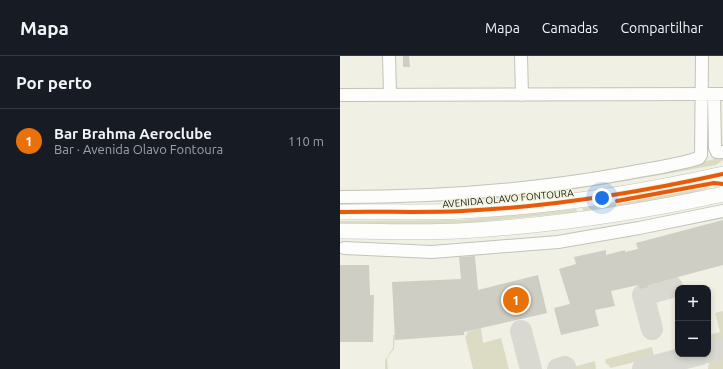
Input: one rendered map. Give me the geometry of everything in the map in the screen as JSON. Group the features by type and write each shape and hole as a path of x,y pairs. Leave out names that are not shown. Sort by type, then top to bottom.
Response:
{"main road":[{"name":"AVENIDA OLAVO FONTOURA","path":"340,212 462,211 518,207 614,195 723,174"},
{"path":"340,231 457,231 532,225 649,209 723,194"}],"lane":[{"path":"389,56 390,95"},
{"path":"521,56 522,95"},
{"path":"340,197 487,193 578,182 697,158 701,155 702,56"},
{"path":"340,95 719,94 715,148 717,152 723,152"},
{"path":"344,248 432,252 558,242 723,211"},
{"path":"521,245 519,237 532,225"},
{"path":"495,228 504,234 504,247"}],"green space":[{"path":"723,157 723,160 716,165 588,187 523,196 458,201 340,202 659,172"},
{"path":"716,185 688,195 583,211 582,208 644,199"},
{"path":"576,209 577,212 460,224 340,224 340,221 460,220"},
{"path":"723,311 723,339 711,342 711,334 720,332 715,313"},
{"path":"481,328 483,343 501,338 509,369 473,369 465,336 467,335 467,332"},
{"path":"393,335 395,335 394,349 387,358 388,369 385,369 385,360 393,348"},
{"path":"652,347 654,357 611,368 605,362 606,359"},
{"path":"723,357 723,369 708,369 708,366 712,360"},
{"path":"595,361 596,369 566,369"}],"building":[{"path":"403,56 409,56 410,67 403,67"},
{"path":"723,220 723,265 648,285 648,287 640,289 638,285 611,291 615,306 595,310 599,326 561,335 554,308 570,304 559,269 576,264 574,257 606,250 606,255 625,250 625,252 638,249 636,243"},
{"path":"475,256 478,290 538,275 547,313 464,332 464,335 395,340 392,282 461,279 459,257"},
{"path":"340,265 369,265 370,295 374,295 373,342 340,342"}],"taxiway":[{"path":"652,329 643,295 672,287"},
{"path":"521,331 531,369"},
{"path":"711,351 723,348"},
{"path":"643,369 689,357"},
{"path":"558,369 565,367"}],"cycle path":[{"path":"340,212 447,212 561,203 626,193 723,174"},
{"path":"617,201 714,183 723,184"}],"place":[{"name":"Bar Brahma Aeroclube","path":"516,300"}]}
